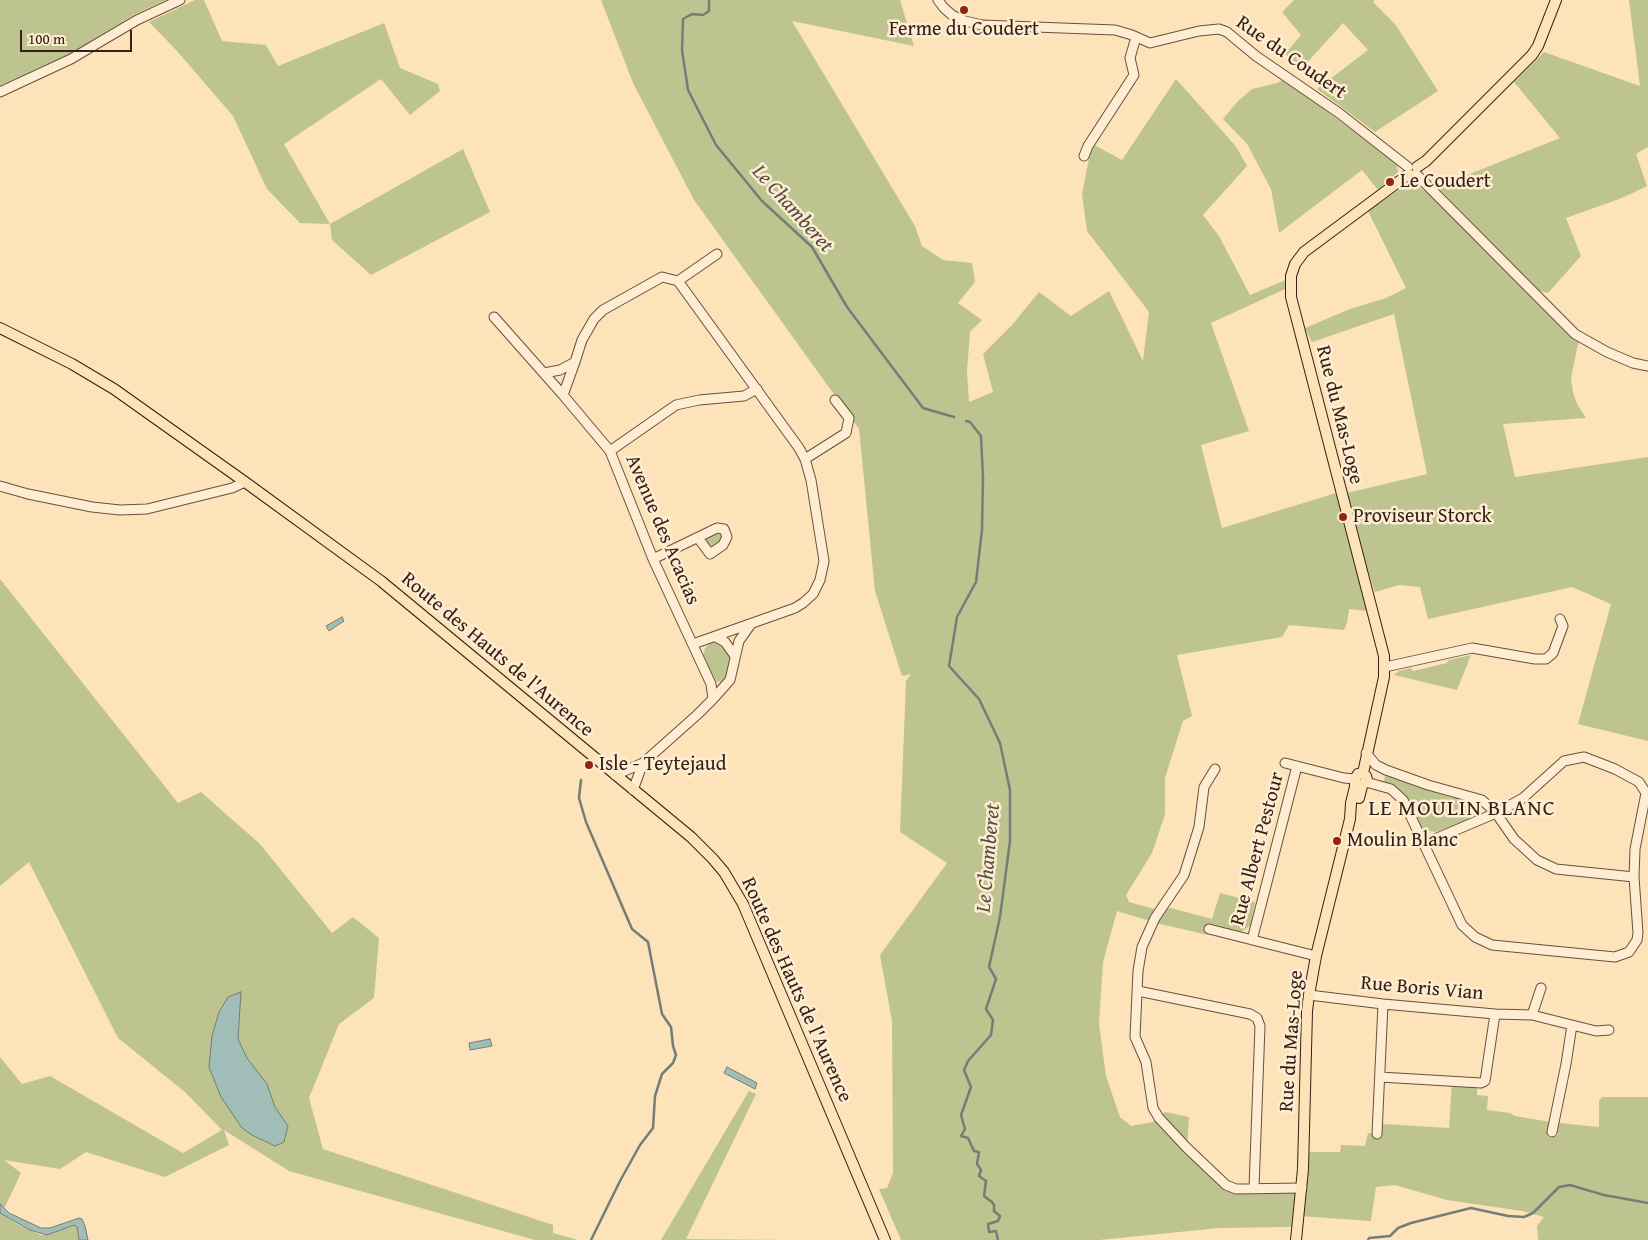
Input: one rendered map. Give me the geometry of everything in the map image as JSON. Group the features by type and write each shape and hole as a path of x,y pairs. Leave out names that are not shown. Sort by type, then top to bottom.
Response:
{"main road":[{"name":"Rue du Mas-Loge","path":"1296,1240 1302,1188 1309,995 1316,956 1350,819 1362,779 1366,753 1383,685 1385,667 1384,656 1291,297 1291,276 1304,252 1426,160 1529,58 1538,46 1556,0"},
{"name":"Route des Hauts de l'Aurence","path":"0,328 72,364 114,388 380,581 691,837 714,860 733,886 743,904 885,1240"}],"street":[{"path":"0,92 71,59 137,20 180,0"},
{"name":"Rue du Coudert","path":"938,0 952,15 965,21 982,25 1115,30 1150,43 1199,31 1218,29 1227,32 1256,56 1338,113 1412,170 1575,334 1607,352 1633,363 1648,366"},
{"path":"1084,156 1088,146 1134,75 1130,58 1136,37"},
{"path":"678,281 717,254"},
{"path":"563,395 582,340 594,319 603,310 662,278 678,281 757,389 805,459 811,480 824,561 820,580 813,594 795,608 694,644"},
{"name":"Avenue des Acacias","path":"494,317 610,451 653,560 694,644 711,684 714,699"},
{"path":"544,373 560,370 575,362"},
{"path":"610,451 676,405 700,400 744,396 757,389"},
{"path":"805,459 846,433 849,418 835,400"},
{"path":"0,486 28,494 120,510 147,509 232,488 245,482"},
{"path":"653,560 698,538"},
{"path":"1385,667 1472,648 1535,659 1546,659 1553,653 1564,626 1560,619"},
{"path":"615,775 643,763 714,699 730,680 739,641 751,624"},
{"path":"716,637 725,642 735,656"},
{"path":"1366,753 1376,765 1383,769 1428,786 1482,800 1496,813 1514,839 1537,860 1556,869 1634,877 1635,849 1646,793 1639,782 1615,768 1584,757 1564,761 1523,798 1496,813 1423,844"},
{"path":"633,790 643,763"},
{"name":"Rue Albert Pestour","path":"1285,763 1344,778 1362,779 1391,789 1397,794 1403,800 1462,925 1475,937 1492,945 1615,957 1625,954 1637,940 1638,933 1634,877"},
{"name":"Rue Albert Pestour","path":"1252,940 1298,766"},
{"path":"1215,769 1204,788 1199,827 1184,875 1155,918 1142,947 1138,972 1135,1036 1146,1062 1153,1108 1159,1118 1226,1185 1236,1189 1302,1188"},
{"path":"1362,779 1383,769"},
{"path":"1209,930 1316,956"},
{"path":"1532,1015 1541,988"},
{"path":"1138,991 1250,1014 1257,1018 1260,1026 1254,1188"},
{"name":"Rue Boris Vian","path":"1309,995 1383,1004 1495,1014 1532,1015 1596,1031 1609,1030"},
{"path":"1377,1134 1383,1004"},
{"path":"1380,1077 1482,1083 1485,1081 1495,1014"},
{"path":"1552,1132 1572,1025"}],"green space":[{"path":"0,0 166,0 135,14 0,97"},
{"path":"195,0 204,0 222,41 266,45 278,66 384,23 400,68 438,84 440,91 410,115 381,79 284,144 330,224 300,223 267,189 233,116 177,51 149,22"},
{"path":"601,0 900,0 914,46 792,21 915,226 922,246 943,260 972,263 975,282 958,303 982,320 970,332 967,371 969,402 993,392 983,354 1012,325 1039,292 1071,316 1109,291 1143,361 1149,312 1087,231 1082,194 1091,148 1094,145 1122,160 1176,79 1237,148 1247,166 1203,215 1219,236 1250,295 1286,280 1285,289 1211,323 1249,431 1201,445 1222,528 1336,493 1367,611 1349,609 1344,630 1289,625 1282,637 1177,655 1192,716 1183,721 1165,778 1165,814 1152,853 1126,895 1129,902 1154,909 1171,908 1212,919 1220,893 1255,902 1250,926 1241,932 1211,924 1208,935 1160,924 1117,911 1103,962 1099,1024 1106,1076 1120,1117 1131,1126 1153,1122 1165,1112 1189,1117 1187,1148 1226,1185 1302,1188 1303,1152 1340,1152 1341,1145 1365,1146 1368,1133 1382,1134 1383,1124 1449,1128 1452,1081 1477,1083 1477,1095 1488,1096 1487,1110 1551,1122 1547,1132 1548,1137 1551,1138 1558,1135 1556,1128 1559,1123 1599,1127 1599,1101 1602,1097 1648,1097 1648,1240 1538,1240 1537,1226 1544,1217 1522,1211 1447,1200 1395,1185 1376,1187 1371,1221 1299,1216 1298,1226 1219,1228 1099,1240 901,1240 879,1189 887,1188 893,1173 892,1021 880,955 947,863 900,832 906,681 911,674 902,676 875,591 859,429 694,200 633,83"},
{"path":"1294,0 1375,0 1373,2 1395,24 1438,91 1375,132 1317,89 1368,50 1343,23 1303,67 1300,66 1285,54 1301,35 1282,12"},
{"path":"1629,0 1648,0 1648,147 1636,154 1647,186 1622,198 1566,218 1581,256 1548,293 1540,291 1437,187 1560,138 1514,82 1544,52 1640,86"},
{"path":"1284,79 1397,164 1398,172 1378,190 1362,170 1279,233 1271,189 1247,144 1223,119 1238,101 1252,89 1277,83"},
{"path":"463,149 490,212 371,275 332,240 330,224"},
{"path":"1412,181 1426,192 1431,189 1581,338 1577,348 1571,379 1577,404 1586,418 1503,424 1515,477 1648,457 1648,741 1578,724 1611,604 1572,587 1428,619 1420,587 1399,585 1375,592 1364,560 1347,493 1427,474 1394,314 1312,342 1305,328 1350,309 1386,298 1406,288 1368,211"},
{"path":"717,528 727,537 710,554 698,538"},
{"path":"0,579 178,803 201,792 260,844 332,933 353,917 379,938 374,998 339,1024 309,1098 323,1149 553,1225 553,1233 578,1240 535,1240 289,1171 224,1130 229,1145 165,1177 86,1152 60,1169 4,1160 21,1173 4,1209 0,1204 0,1057 22,1084 50,1076 183,1153 222,1130 185,1092 118,1038 29,862 0,886"},
{"path":"717,641 722,643 732,657 726,679 722,682 716,681 703,657 705,648 710,643"},
{"path":"1471,655 1457,690 1394,675 1399,671 1411,668 1413,671"},
{"path":"1386,773 1411,782 1411,785 1453,798 1454,796 1480,803 1479,815 1436,832 1427,831 1419,827 1414,816 1416,814 1409,801 1407,802 1398,790 1383,783"},
{"path":"749,1091 756,1094 686,1239 791,1240 661,1240"},
{"path":"0,1213 19,1225 41,1235 47,1235 74,1225 77,1227 79,1240 0,1240"}],"water":[{"path":"342,617 344,621 329,631 326,626"},
{"path":"241,992 238,1039 247,1058 267,1084 275,1107 288,1126 284,1142 275,1146 242,1128 221,1097 209,1067 212,1036 219,1012 228,997"},
{"path":"490,1039 492,1046 470,1050 469,1043"},
{"path":"727,1067 757,1083 755,1089 724,1073"},
{"path":"0,1204 9,1213 41,1228 50,1228 79,1218 82,1219 88,1240 79,1240 77,1227 74,1225 47,1235 30,1230 0,1213"}],"waterway":[{"name":"Le Chamberet","path":"709,0 709,11 703,15 692,14 683,19 682,50 688,90 716,145 762,201 812,247 847,307 923,408 954,417"},
{"name":"Le Chamberet","path":"966,421 970,422 981,436 983,478 982,530 976,582 957,617 949,666 979,699 1000,743 1010,790 1010,841 1000,917 989,967 996,979 986,1009 993,1020 991,1035 968,1061 964,1070 971,1087 961,1115 965,1129 961,1136 968,1138 974,1151 979,1152 977,1164 981,1170 979,1176 986,1181 984,1196 992,1202 994,1211 1000,1216 998,1221 988,1224 989,1232 996,1231 998,1240"},
{"path":"581,780 579,798 586,822 632,929 648,942 662,1014 671,1027 676,1055 673,1063 662,1074 655,1096 653,1128 640,1145 620,1181 591,1240"},
{"path":"1368,1240 1369,1238 1390,1236 1398,1228 1411,1223 1471,1208 1508,1216 1524,1217 1533,1213 1559,1187 1570,1185 1604,1195 1648,1203"}],"place":[{"name":"Ferme du Coudert","path":"964,10"},
{"name":"Le Coudert","path":"1390,182"},
{"name":"Proviseur Storck","path":"1343,517"},
{"name":"Isle - Teytejaud","path":"589,765"},
{"name":"Moulin Blanc","path":"1337,841"}],"district":[{"name":"LE MOULIN BLANC","path":"1462,809"}]}
